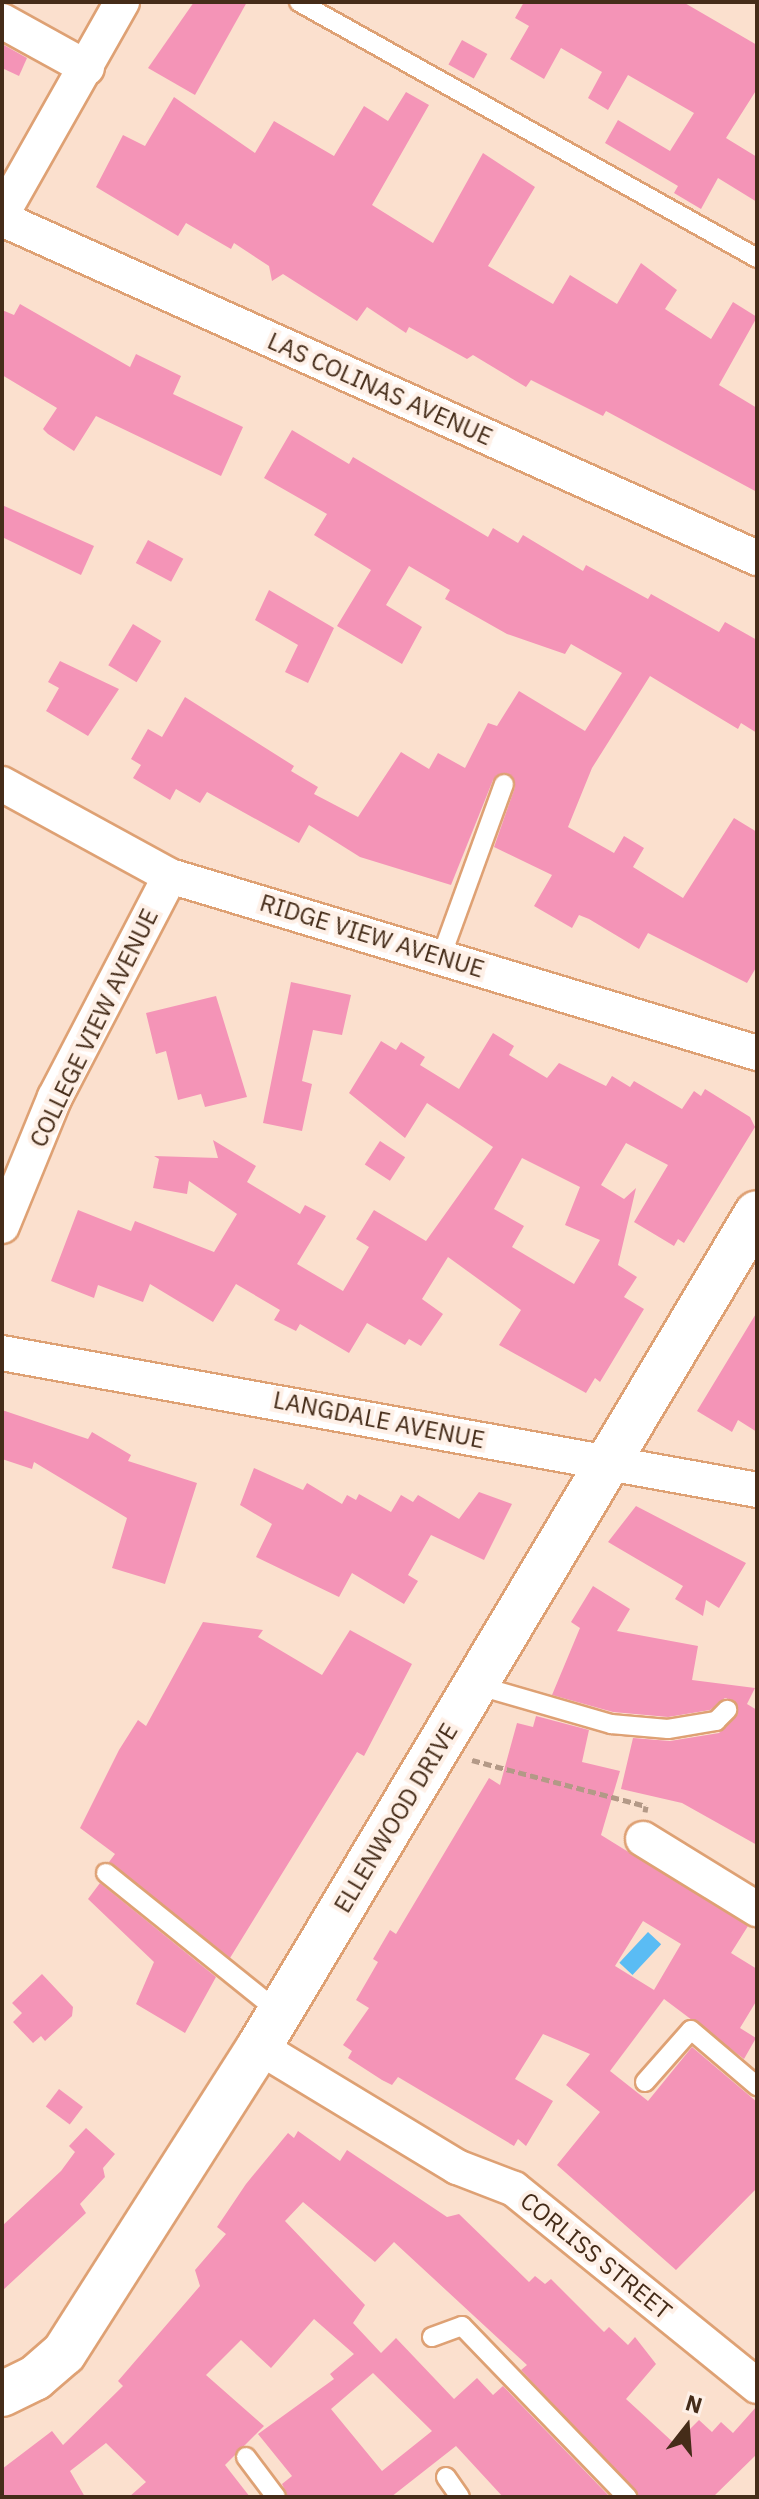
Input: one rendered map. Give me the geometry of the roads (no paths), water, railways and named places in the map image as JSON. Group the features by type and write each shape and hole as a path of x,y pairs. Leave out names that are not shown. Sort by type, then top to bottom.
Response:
{"street":[{"path":"2,217 122,2"},
{"path":"2,21 87,68"},
{"name":"LAS COLINAS AVENUE","path":"2,217 757,558"},
{"name":"RIDGE VIEW AVENUE","path":"2,784 170,876 757,1053"},
{"name":"COLLEGE VIEW AVENUE","path":"2,1226 55,1097 170,876"},
{"name":"ELLENWOOD DRIVE","path":"2,2394 35,2378 64,2353 270,2030 757,1213"},
{"name":"LANGDALE AVENUE","path":"2,1353 757,1490"},
{"path":"643,1839 757,1909"},
{"name":"CORLISS STREET","path":"270,2030 457,2167 514,2189 757,2386"}],"lane":[{"path":"299,2 757,258"},
{"path":"441,957 504,784"},
{"path":"476,1685 611,1724 668,1729 716,1721 727,1710"},
{"path":"106,1873 270,2030"},
{"path":"645,2082 691,2030 757,2086"},
{"path":"432,2337 462,2326 627,2497"},
{"path":"246,2457 276,2497"},
{"path":"446,2477 460,2497"}],"water":[{"path":"648,1932 661,1944 633,1975 619,1963"}]}
